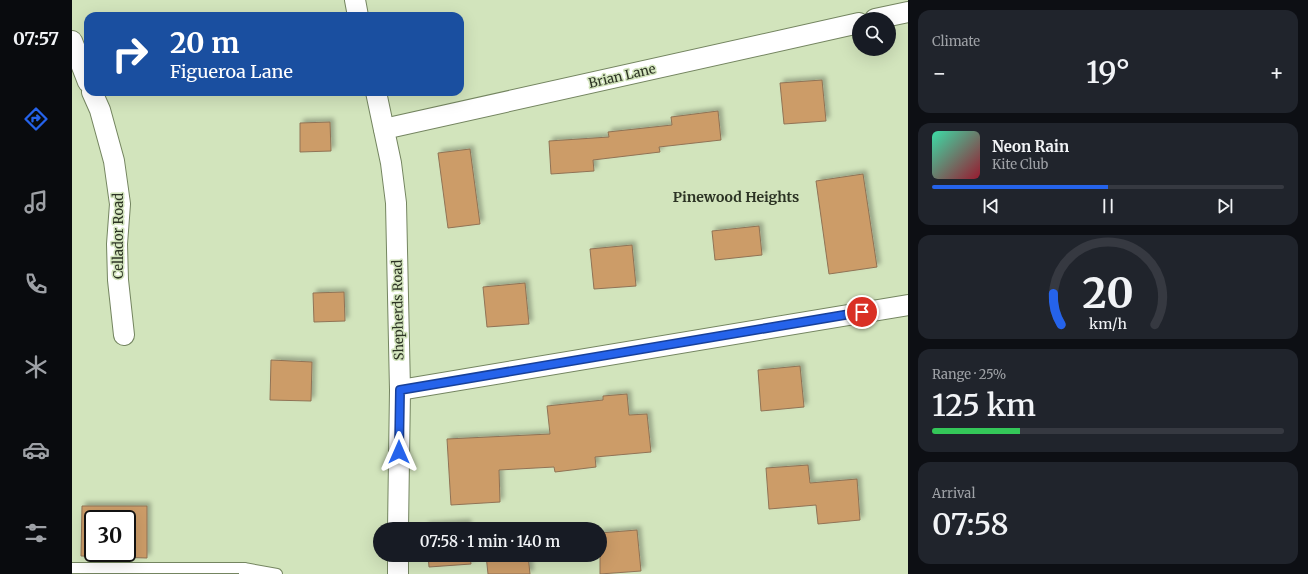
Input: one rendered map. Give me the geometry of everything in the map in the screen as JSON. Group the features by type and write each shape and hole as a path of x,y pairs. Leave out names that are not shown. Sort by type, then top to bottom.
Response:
{"street":[{"path":"355,0 357,12"},
{"path":"896,15 908,12"},
{"name":"Brian Lane","path":"384,129 852,25"},
{"path":"72,41 84,72"},
{"name":"Cellador Road","path":"94,96 100,110 114,161 120,204 117,244 118,280 124,335"},
{"name":"Shepherds Road","path":"377,96 391,163 396,203 400,390 398,522"},
{"path":"400,390 908,305"},
{"path":"398,562 398,574"}],"lane":[{"path":"72,568 244,571 277,574"}],"building":[{"path":"822,80 826,121 784,124 780,83"},
{"path":"718,111 721,140 659,147 660,152 593,160 594,171 551,174 549,141 609,137 608,132 672,125 671,117"},
{"path":"330,122 331,151 300,152 300,123"},
{"path":"470,149 480,224 448,228 438,153"},
{"path":"863,174 877,267 829,274 816,181"},
{"path":"759,226 762,255 715,260 712,231"},
{"path":"632,245 636,286 594,289 590,249"},
{"path":"525,283 529,324 487,327 483,287"},
{"path":"344,292 345,321 314,322 313,293"},
{"path":"271,360 312,362 311,401 270,400"},
{"path":"800,366 804,407 761,411 758,370"},
{"path":"627,394 629,415 647,414 651,452 595,457 596,467 555,472 554,467 499,470 500,502 451,505 447,439 550,434 547,406 603,400 603,396"},
{"path":"808,465 810,483 857,479 860,520 818,524 816,505 769,509 766,468"},
{"path":"82,506 147,506 147,558 136,558 136,510 84,510 84,556 81,556"},
{"path":"637,530 641,571 600,574 600,562 607,562 607,532"},
{"path":"429,562 471,562 471,564 429,567"},
{"path":"487,562 529,562 530,574 488,574"}],"district":[{"name":"Pinewood Heights","path":"736,197"}],"route":[{"path":"399,452 400,390 862,312"}]}
